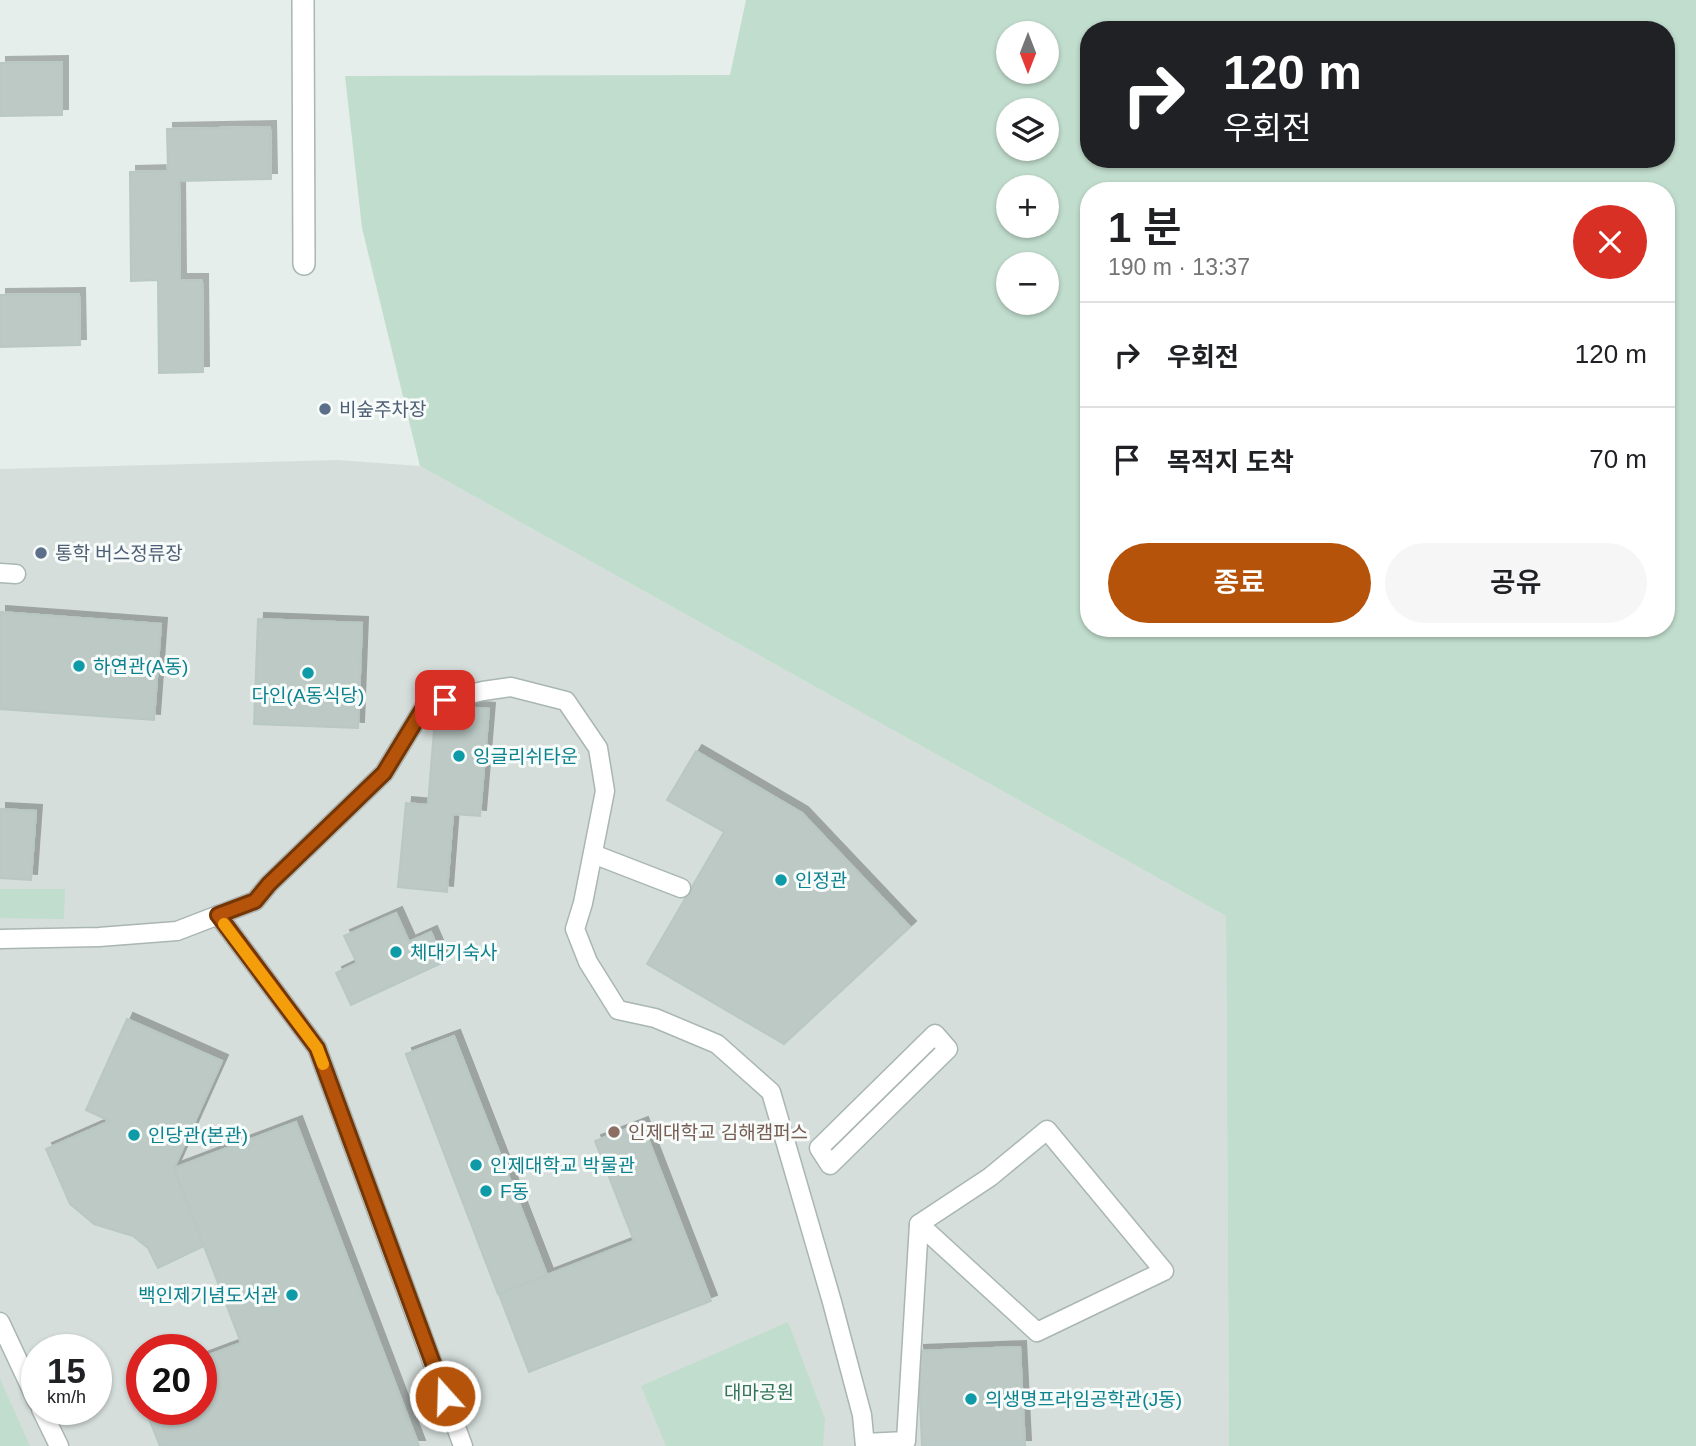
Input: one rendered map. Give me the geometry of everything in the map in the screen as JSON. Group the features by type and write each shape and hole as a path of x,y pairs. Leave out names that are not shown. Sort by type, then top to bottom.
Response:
{"street":[{"path":"303,0 304,264"}],"lane":[{"path":"0,939 177,932 255,901 269,884 384,773 426,704 483,691 511,688 566,701 598,748 605,791 576,929 588,962 618,1010 655,1018 717,1044 771,1091 862,1415 865,1445 906,1441 919,1224"},
{"path":"593,854 681,888"},
{"path":"218,915 317,1048 464,1446"},
{"path":"935,1034 948,1049 830,1165 823,1155 819,1148 935,1034"},
{"path":"1047,1130 1164,1270 1037,1332 919,1224 990,1177 1047,1130"},
{"path":"794,1166 823,1155"},
{"path":"0,1322 21,1367"},
{"path":"49,1425 59,1446"}],"shaded area":[{"name":"인제대학교 김해캠퍼스","path":"338,460 420,466 1226,916 1229,1446 0,1446 0,469"}],"green space":[{"path":"746,0 1696,0 1696,1446 1229,1446 1226,916 420,466 362,228 345,76 730,75"},
{"path":"0,889 65,889 64,919 0,918"},
{"name":"대마공원","path":"788,1322 825,1419 823,1446 666,1446 641,1386"},
{"path":"0,1379 30,1446 0,1446"}],"building":[{"path":"62,62 62,115 0,116 0,63"},
{"path":"270,127 271,179 179,181 180,280 202,280 203,372 159,373 158,280 131,281 130,172 168,171 167,129"},
{"path":"79,294 80,345 0,347 0,295"},
{"name":"하연관(A동)","path":"0,612 161,624 154,720 0,709"},
{"name":"다인(A동식당)","path":"258,619 362,623 358,728 254,724"},
{"name":"잉글리쉬타운","path":"436,705 489,709 480,816 453,814 447,892 398,887 406,803 428,805"},
{"name":"인정관","path":"696,751 802,813 910,927 784,1044 647,964 724,832 667,800"},
{"path":"0,809 36,811 31,880 0,878"},
{"name":"체대기숙사","path":"396,913 409,942 431,932 444,962 351,1005 336,973 357,963 344,936"},
{"name":"인당관(본관)","path":"127,1019 222,1061 174,1168 204,1246 158,1268 148,1248 133,1236 94,1224 70,1204 46,1149 110,1121 86,1110"},
{"name":"F동","path":"454,1036 547,1275 634,1241 595,1141 642,1123 711,1301 529,1372 406,1054"},
{"name":"인제대학교 박물관","path":"454,1036 547,1275 498,1294 406,1054"},
{"name":"백인제기념도서관","path":"296,1122 419,1446 160,1446 151,1425 217,1425 217,1352 241,1343 174,1168"},
{"name":"의생명프라임공학관(J동)","path":"1020,1347 1025,1446 922,1446 918,1351"}],"slow traffic":[{"path":"224,924 317,1048 323,1064"}],"place":[{"name":"비숲주차장","path":"325,409"},
{"name":"통학 버스정류장","path":"41,553"},
{"name":"하연관(A동)","path":"79,666"},
{"name":"다인(A동식당)","path":"308,673"},
{"name":"잉글리쉬타운","path":"459,756"},
{"name":"인정관","path":"781,880"},
{"name":"체대기숙사","path":"396,952"},
{"name":"인제대학교 김해캠퍼스","path":"614,1132"},
{"name":"인당관(본관)","path":"134,1135"},
{"name":"인제대학교 박물관","path":"476,1165"},
{"name":"F동","path":"486,1191"},
{"name":"백인제기념도서관","path":"292,1295"},
{"name":"의생명프라임공학관(J동)","path":"971,1399"}],"route":[{"path":"445,700 426,704 384,773 269,884 255,901 218,915 317,1048 445,1396"}]}
